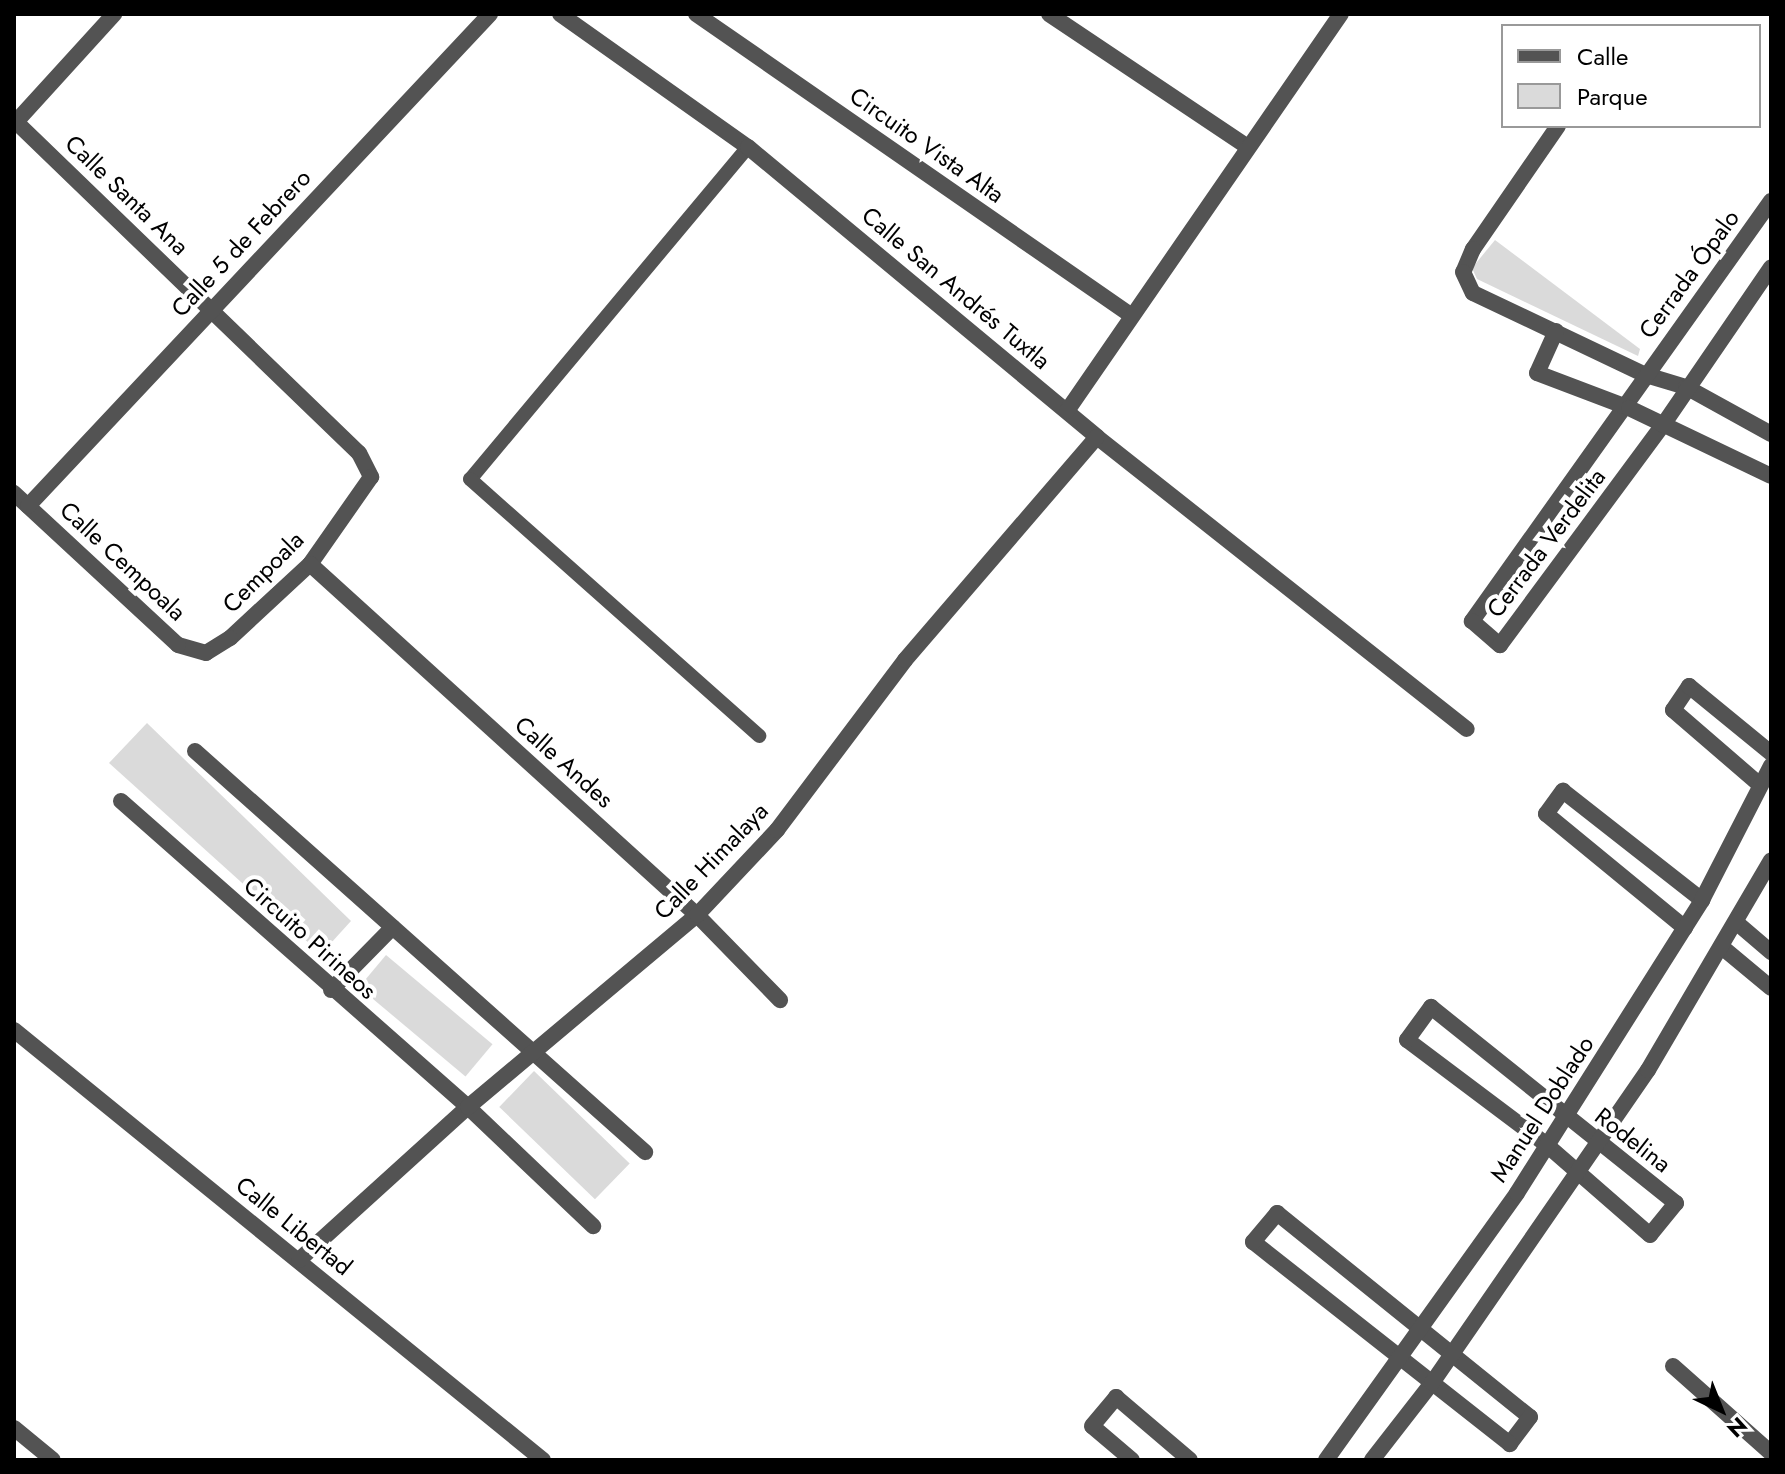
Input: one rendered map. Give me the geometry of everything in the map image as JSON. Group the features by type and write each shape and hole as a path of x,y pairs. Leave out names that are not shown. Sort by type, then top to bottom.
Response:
{"street":[{"path":"15,122 114,14"},
{"name":"Calle 5 de Febrero","path":"28,506 490,14"},
{"name":"Calle San Andrés Tuxtla","path":"560,14 748,147 1097,437 1467,729"},
{"name":"Circuito Vista Alta","path":"696,14 1132,316"},
{"path":"1049,14 1248,147"},
{"path":"1067,411 1341,14"},
{"name":"Calle Santa Ana","path":"15,122 359,453 371,477"},
{"path":"1557,128 1463,272 1473,293 1646,375 1686,387 1771,434"},
{"name":"Cerrada Ópalo","path":"1646,375 1771,201"},
{"path":"1686,387 1771,267"},
{"path":"1556,331 1537,373 1629,408 1771,476"},
{"name":"Cerrada Verdelita","path":"1646,375 1629,408 1472,621 1500,645 1663,425 1686,387"},
{"name":"Calle Himalaya","path":"299,1260 468,1107 697,915 777,830 905,660 1097,437"},
{"name":"Cempoala","path":"206,653 230,638 310,564 371,477"},
{"name":"Calle Cempoala","path":"14,493 178,645 206,653"},
{"name":"Calle Andes","path":"310,564 697,915 780,1000"},
{"path":"1760,785 1673,710 1689,686 1771,753"},
{"path":"195,751 532,1056 645,1152"},
{"name":"Manuel Doblado","path":"1326,1460 1422,1329 1566,1117 1702,900 1771,766"},
{"path":"1685,928 1546,814 1563,791 1702,900"},
{"name":"Circuito Pirineos","path":"121,801 331,990 468,1107 593,1226"},
{"path":"1372,1460 1432,1383 1594,1142 1648,1070 1723,948 1771,860"},
{"path":"1737,923 1771,952"},
{"path":"331,990 393,927"},
{"path":"1723,948 1771,988"},
{"name":"Rodelina","path":"1431,1007 1594,1142 1676,1203 1650,1235 1547,1145 1407,1040 1431,1007"},
{"name":"Calle Libertad","path":"14,1030 543,1460"},
{"path":"1277,1213 1453,1352 1530,1417 1510,1444 1253,1242 1277,1213"},
{"path":"1673,1366 1771,1453"},
{"path":"1132,1460 1092,1426 1116,1397 1190,1460"},
{"path":"14,1428 53,1460"}],"lane":[{"path":"748,147 470,479 759,736"}],"green space":[{"path":"1495,240 1640,349 1638,356 1477,279 1472,268"},
{"path":"147,723 351,921 321,954 109,763"},
{"path":"386,955 492,1044 465,1077 359,987"},
{"path":"534,1071 630,1163 595,1199 499,1107"}]}
